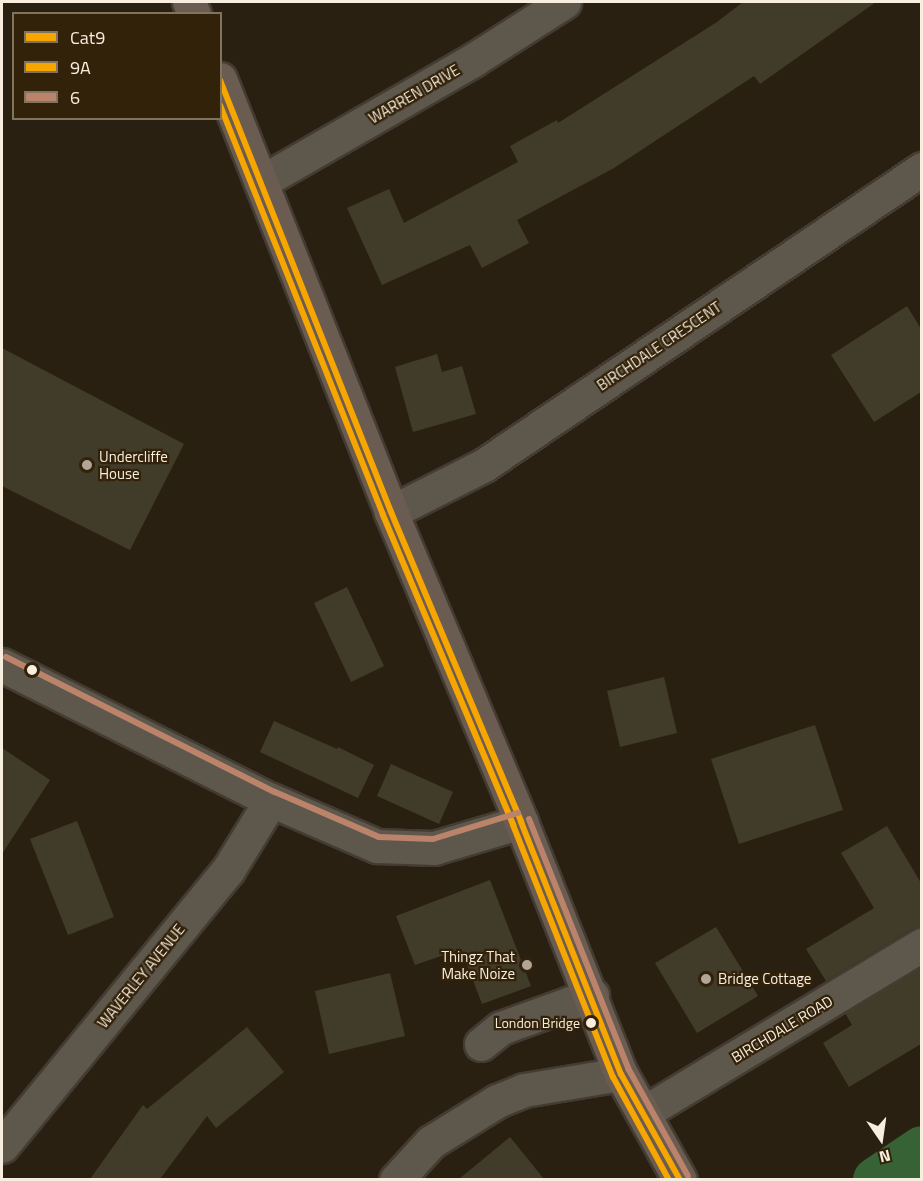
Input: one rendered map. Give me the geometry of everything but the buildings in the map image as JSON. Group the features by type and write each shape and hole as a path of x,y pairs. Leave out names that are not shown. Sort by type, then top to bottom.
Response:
{"highway":[{"path":"222,85 391,512 592,995 621,1074 680,1179"}],"street":[{"name":"WARREN DRIVE","path":"261,182 473,60 564,2"},
{"name":"BIRCHDALE CRESCENT","path":"391,512 484,465 921,169"},
{"path":"2,665 271,800 377,846 434,848 521,822"},
{"name":"WAVERLEY AVENUE","path":"2,1146 228,870 271,800"},
{"name":"BIRCHDALE ROAD","path":"643,1113 921,945"},
{"path":"481,1044 501,1028 592,995"},
{"path":"396,1179 431,1142 497,1101 524,1090 621,1074"}],"waterway":[{"path":"876,1180 922,1149"}],"transit line":[{"name":"Cat9","path":"222,85 391,512 521,822 621,1074 680,1180"},
{"name":"9A","path":"222,110 383,515 513,825 613,1077 669,1180"},
{"name":"6","path":"6,657 275,792 379,837 433,839 518,813"},
{"name":"6","path":"529,819 629,1070 688,1176"}],"place":[{"name":"Undercliffe House","path":"87,465"},
{"name":"Thingz That Make Noize","path":"527,965"},
{"name":"Bridge Cottage","path":"706,979"},
{"name":"London Bridge","path":"591,1023"}]}
